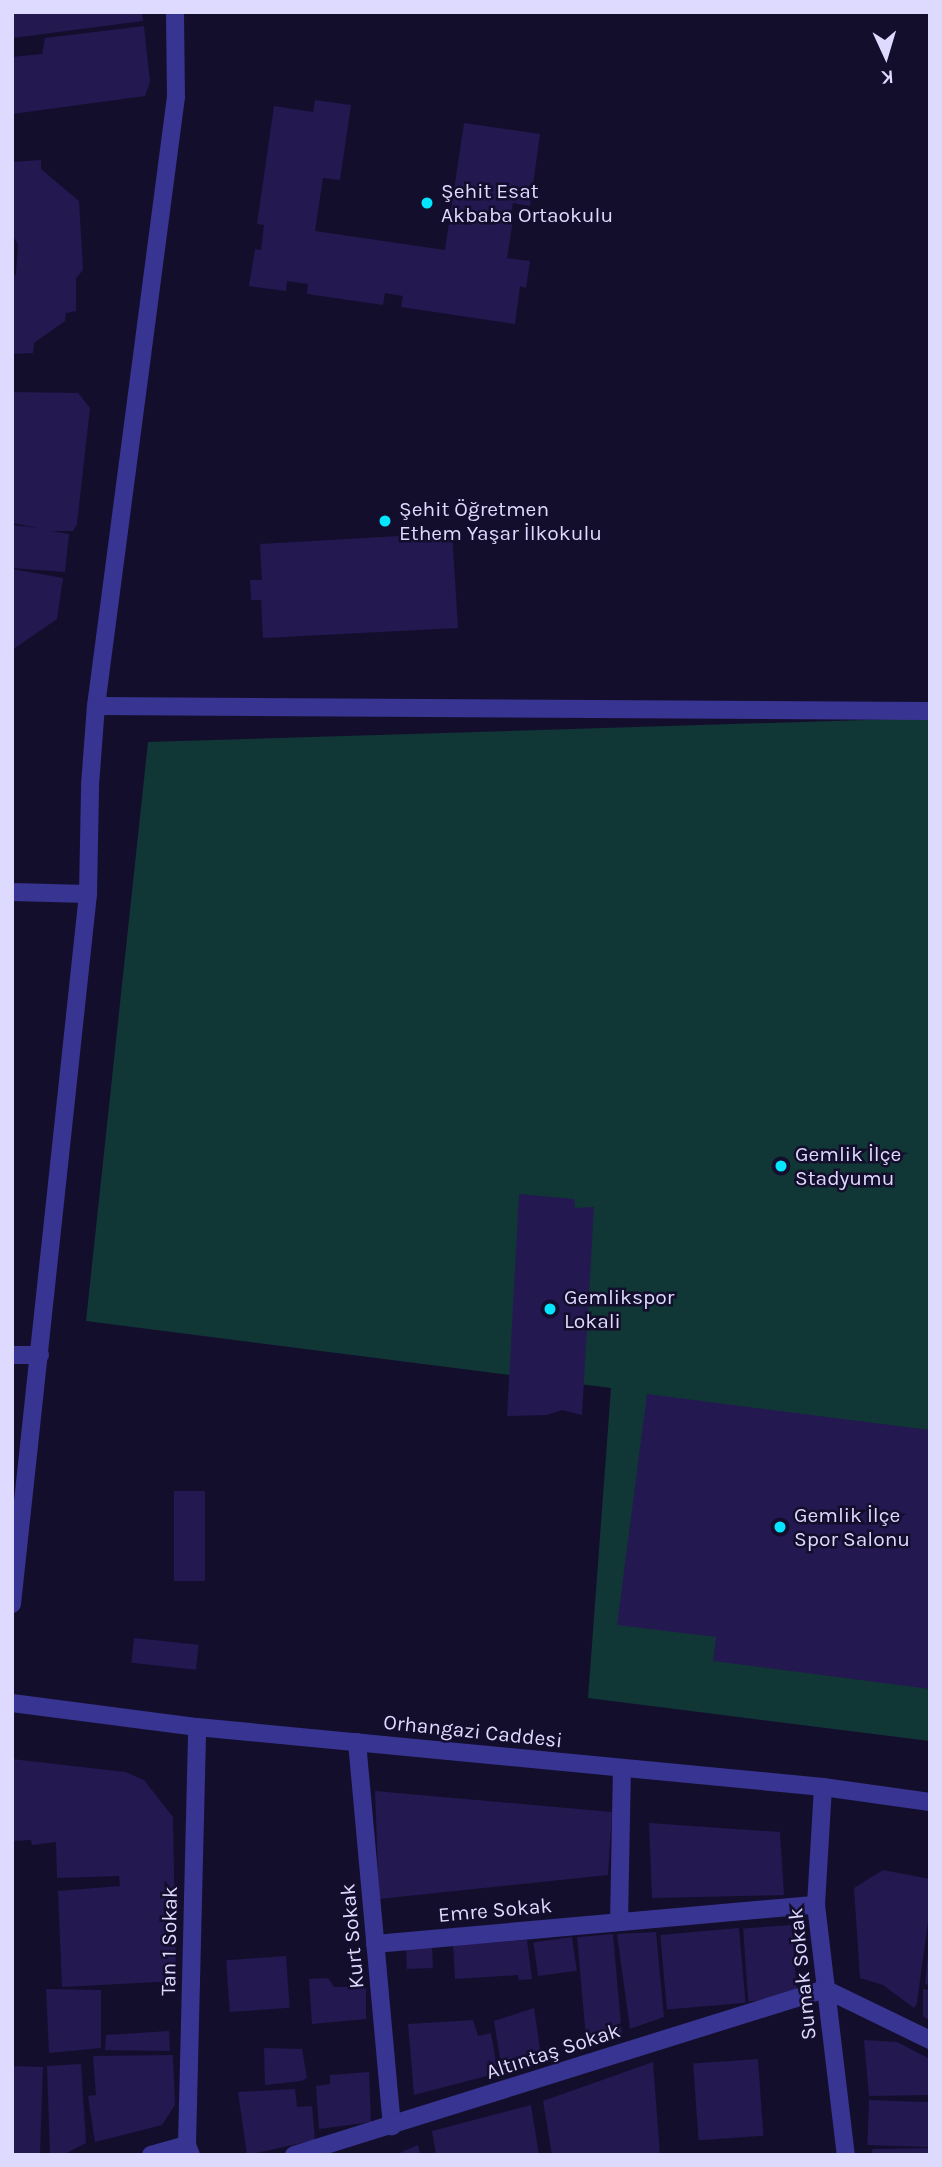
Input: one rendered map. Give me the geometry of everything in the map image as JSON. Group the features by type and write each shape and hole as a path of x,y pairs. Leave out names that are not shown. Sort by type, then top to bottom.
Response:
{"street":[{"path":"12,1604 88,894 90,785 96,706 176,97 175,12"},
{"path":"96,706 930,711"},
{"path":"12,892 88,894"},
{"path":"12,1354 40,1355"},
{"name":"Orhangazi Caddesi","path":"12,1703 197,1727 823,1787 930,1802"},
{"name":"Tan 1 Sokak","path":"189,2150 197,1727"},
{"name":"Kurt Sokak","path":"357,1742 392,2126"},
{"path":"619,1922 622,1768"},
{"name":"Sumak Sokak","path":"823,1787 817,1905 846,2155"},
{"name":"Emre Sokak","path":"375,1944 817,1905"},
{"path":"825,1989 930,2040"},
{"name":"Altıntaş Sokak","path":"294,2155 353,2147 392,2126 825,1989"},
{"path":"150,2155 189,2150"}],"green space":[{"path":"930,718 930,1741 588,1698 611,1388 86,1321 148,742"}],"building":[{"path":"12,12 142,12 143,21 12,38"},
{"path":"144,26 150,82 145,96 12,114 12,57 42,54 45,38"},
{"path":"315,100 351,105 340,180 323,178 315,231 445,250 464,123 540,134 530,206 513,203 510,219 513,220 507,258 530,261 526,288 520,286 515,324 401,307 403,296 385,293 383,305 307,294 308,284 287,281 286,291 249,286 255,249 261,250 264,225 257,224 274,106 313,112"},
{"path":"41,160 41,169 79,201 83,270 76,278 76,311 66,313 65,321 34,343 33,353 12,354 12,278 16,274 18,244 12,235 12,162"},
{"path":"12,392 78,393 90,408 77,524 73,531 51,531 69,534 65,572 12,568 12,525 39,528 12,523"},
{"path":"452,533 458,628 263,638 261,600 251,600 250,580 262,580 260,544"},
{"path":"12,569 63,578 57,619 12,650"},
{"name":"Gemlikspor Lokali","path":"519,1194 574,1199 575,1208 594,1207 582,1415 562,1410 547,1415 507,1416"},
{"name":"Gemlik İlçe Spor Salonu","path":"647,1394 930,1430 930,1689 713,1661 716,1637 617,1625"},
{"path":"174,1491 205,1491 205,1581 174,1581"},
{"path":"134,1638 199,1645 196,1670 131,1663"},
{"path":"12,1759 125,1772 144,1780 173,1817 176,1981 62,1987 58,1891 120,1886 119,1876 57,1878 56,1842 32,1845 31,1840 12,1841"},
{"path":"375,1791 612,1812 608,1875 379,1899"},
{"path":"649,1823 780,1832 784,1895 652,1898"},
{"path":"883,1870 930,1879 930,1906 917,2003 914,2008 883,1985 860,1978 854,1888"},
{"path":"792,1925 797,1998 748,2001 743,1928"},
{"path":"739,1928 746,2003 667,2010 660,1935"},
{"path":"656,1932 664,2017 630,2029 617,1934"},
{"path":"613,1934 622,2038 586,2041 577,1937"},
{"path":"572,1937 577,1971 538,1976 533,1942"},
{"path":"527,1940 532,1979 519,1980 518,1975 455,1979 453,1945"},
{"path":"432,1944 433,1968 407,1969 406,1945"},
{"path":"928,1955 930,1956 930,1985 925,1984"},
{"path":"286,1956 290,2008 230,2012 226,1960"},
{"path":"328,1978 334,1987 366,1987 366,2019 312,2024 309,1979"},
{"path":"46,1989 101,1990 101,2048 49,2053"},
{"path":"923,1989 930,1990 930,2021 923,2016"},
{"path":"534,2008 542,2063 502,2071 494,2021"},
{"path":"473,2020 478,2036 491,2033 498,2073 414,2095 408,2024"},
{"path":"169,2031 170,2051 105,2050 106,2035"},
{"path":"864,2040 897,2042 930,2059 930,2095 869,2096"},
{"path":"264,2048 302,2049 307,2078 265,2085"},
{"path":"173,2055 175,2105 162,2125 95,2142 88,2096 96,2095 93,2056"},
{"path":"758,2059 763,2136 699,2140 693,2064"},
{"path":"653,2062 660,2155 552,2155 543,2101"},
{"path":"81,2064 86,2143 63,2155 50,2155 47,2066"},
{"path":"12,2066 43,2067 40,2155 12,2155"},
{"path":"369,2072 371,2122 319,2129 316,2086 330,2084 330,2075"},
{"path":"295,2089 297,2107 312,2106 315,2140 247,2155 238,2092"},
{"path":"869,2100 930,2102 928,2147 867,2145"},
{"path":"531,2105 539,2155 436,2155 432,2131"},
{"path":"418,2145 420,2155 395,2155"},
{"path":"930,2148 930,2155 873,2155 872,2149"}],"place":[{"name":"Şehit Esat Akbaba Ortaokulu","path":"427,203"},
{"name":"Şehit Öğretmen Ethem Yaşar İlkokulu","path":"385,521"},
{"name":"Gemlik İlçe Stadyumu","path":"781,1166"},
{"name":"Gemlikspor Lokali","path":"550,1309"},
{"name":"Gemlik İlçe Spor Salonu","path":"780,1527"}]}
